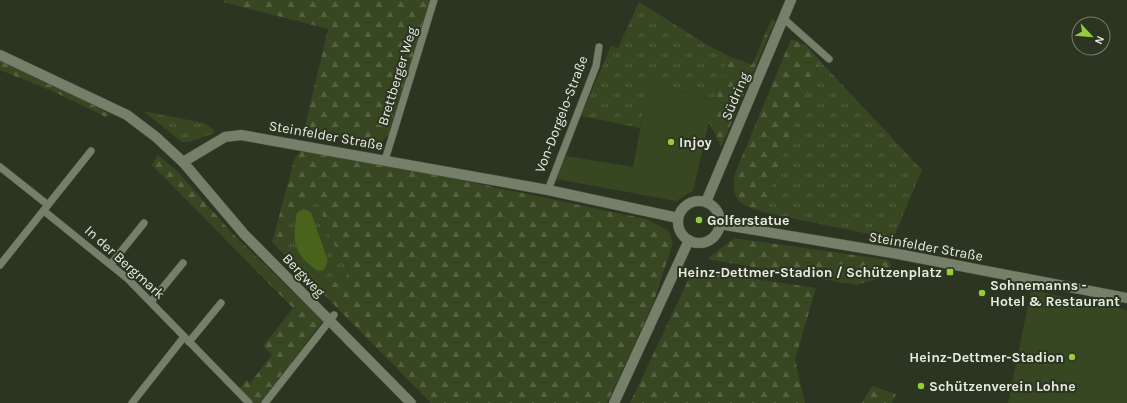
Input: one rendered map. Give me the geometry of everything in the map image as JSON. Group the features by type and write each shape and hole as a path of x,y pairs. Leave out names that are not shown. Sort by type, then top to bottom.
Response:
{"main road":[{"name":"Südring","path":"706,202 790,0"},
{"path":"0,55 127,115 156,137 183,162"},
{"name":"Steinfelder Straße","path":"183,162 225,137 240,135 548,190 678,218"},
{"name":"Bergweg","path":"183,162 244,234 331,317 411,403"},
{"path":"691,202 706,202 716,210 719,224 715,234 708,240 699,243 689,240 680,231 678,218 682,209 691,202"},
{"name":"Steinfelder Straße","path":"719,224 898,254 1127,298"},
{"path":"614,403 689,240"}],"street":[{"name":"Brettberger Weg","path":"386,160 434,0"},
{"path":"783,18 828,59"},
{"name":"Von-Dorgelo-Straße","path":"548,190 596,66 599,47"},
{"path":"0,265 91,151"},
{"name":"In der Bergmark","path":"0,168 111,264 151,302 249,403"},
{"path":"111,264 144,223"},
{"path":"151,302 184,264"},
{"path":"132,403 221,302"},
{"path":"265,403 331,317"}],"green space":[{"path":"224,0 430,0 389,134 377,146 304,130 328,29 223,2"},
{"path":"639,2 709,46 729,56 714,100 650,83 640,128 581,116 611,46 618,48"},
{"path":"772,18 775,21 721,147 709,122 714,100 729,56 752,65"},
{"path":"791,39 806,45 820,61 762,212 743,204 739,200 734,191 734,176"},
{"path":"0,59 37,76 110,114 106,117 52,91 0,70"},
{"path":"820,61 922,170 893,239 762,212"},
{"name":"Injoy","path":"649,83 714,100 693,191 676,201 556,179 566,156 633,167"},
{"path":"143,111 204,123 212,128 215,133 189,142 182,142"},
{"path":"304,150 393,166 646,219 668,230 673,243 653,304 607,403 431,403 272,242 295,157","holes":["312,197 321,207 325,226 332,241 348,266 347,275 342,281 327,283 296,257 290,249 287,240 287,231 291,220 302,204"]},
{"path":"158,155 178,172 233,234 323,321 260,403 246,403 239,389 246,380 250,383 272,355 263,346 293,308 152,165"},
{"path":"312,197 321,207 325,226 332,241 348,266 347,275 342,281 327,283 303,264 290,249 287,240 287,231 291,220 299,207","holes":["311,212 328,261 318,271"]},
{"path":"734,238 889,260 891,266 883,277 856,285 707,259"},
{"path":"693,270 816,288 795,360 805,403 630,403"},
{"name":"Heinz-Dettmer-Stadion","path":"1031,290 1127,310 1127,403 1008,403"},
{"path":"872,386 896,394 892,403 862,403"}],"shaded area":[{"path":"303,209 311,212 328,261 324,270 318,271 303,259 296,246 295,223 297,213"}],"place":[{"name":"Injoy","path":"671,142"},
{"name":"Golferstatue","path":"699,220"},
{"name":"Heinz-Dettmer-Stadion / Schützenplatz","path":"950,272"},
{"name":"Sohnemanns - Hotel & Restaurant","path":"982,293"},
{"name":"Heinz-Dettmer-Stadion","path":"1072,357"},
{"name":"Schützenverein Lohne","path":"921,386"}]}
